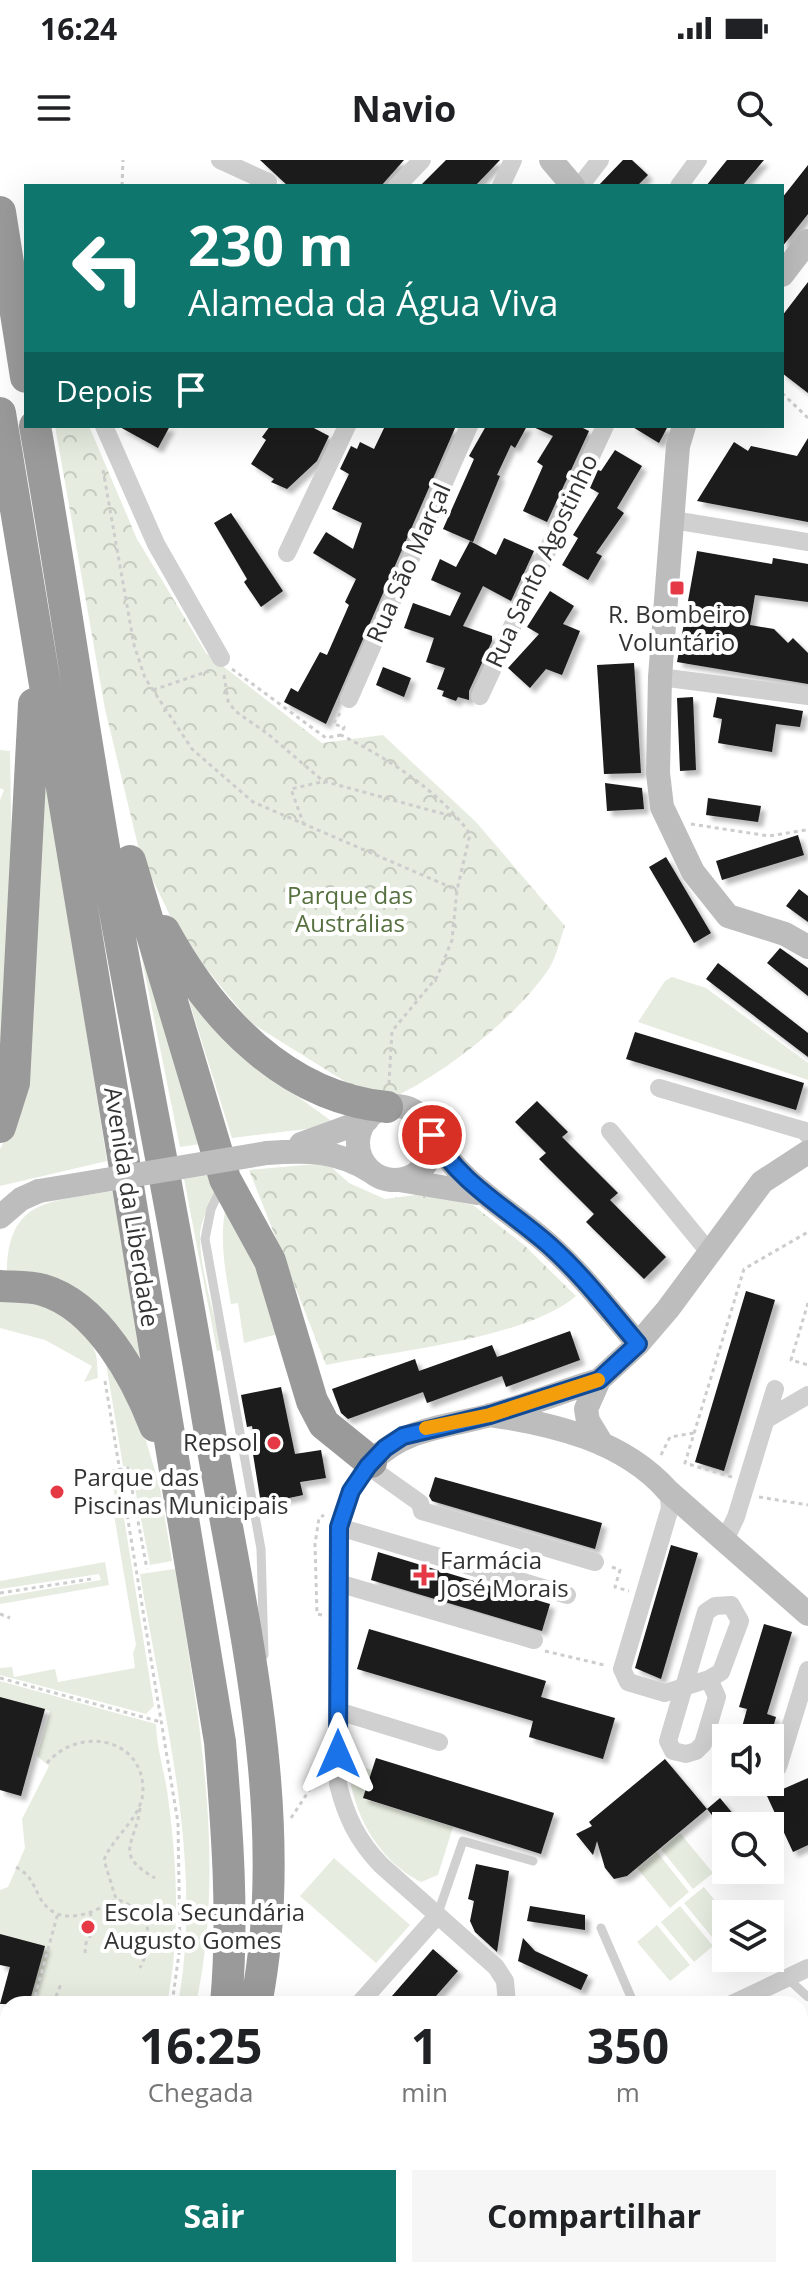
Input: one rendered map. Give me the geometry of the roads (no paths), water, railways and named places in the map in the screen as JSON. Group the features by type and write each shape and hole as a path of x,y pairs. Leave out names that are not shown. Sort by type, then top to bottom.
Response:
{"highway":[{"path":"0,212 24,364"},
{"name":"Avenida da Liberdade","path":"0,413 220,1742 227,1888"},
{"name":"Avenida da Liberdade","path":"35,428 118,932 183,1270 247,1654 278,1816 257,1996"},
{"path":"0,1127 14,1083 33,771 33,677 17,509"},
{"path":"72,640 109,795 225,1179 270,1261 312,1401 324,1424 369,1464"},
{"path":"130,861 151,908 192,976 218,1010 264,1057 330,1096 377,1114"},
{"path":"0,1286 43,1290 63,1298 107,1341 150,1411 184,1526"},
{"path":"227,1888 227,1996"}],"street":[{"path":"220,160 268,182"},
{"path":"399,184 422,160"},
{"path":"502,184 513,160"},
{"path":"551,160 571,184"},
{"path":"582,184 600,160"},
{"path":"680,184 698,160"},
{"path":"784,272 808,241"},
{"path":"104,428 156,544 221,658"},
{"path":"287,553 346,428"},
{"name":"Rua São Marçal","path":"349,699 468,428"},
{"name":"Rua Santo Agostinho","path":"480,696 604,428"},
{"path":"683,428 678,446 660,677 658,773 662,807 693,872 728,916 785,934 808,947"},
{"path":"673,520 808,542"},
{"path":"660,677 808,696"},
{"path":"659,1088 805,1131 808,1135"},
{"path":"0,1198 267,1153 331,1136 377,1114 408,1108 417,1113 456,1171 520,1220 586,1281 638,1344"},
{"path":"372,1172 360,1153 361,1130 377,1114"},
{"path":"610,1131 709,1252"},
{"path":"399,1180 421,1169 429,1159 432,1135"},
{"path":"267,1153 314,1150 332,1153 350,1158 372,1172 399,1180 440,1184 487,1196"},
{"path":"602,1444 588,1421 586,1409 599,1380 638,1344 762,1182 808,1152"},
{"path":"0,1217 21,1199 39,1191"},
{"path":"506,1996 505,1981 496,1967 381,1865 353,1830 338,1784 339,1527 347,1499 369,1464 403,1436 490,1415 599,1380"},
{"path":"725,1540 745,1488 775,1389"},
{"path":"767,1419 808,1395"},
{"path":"490,1415 528,1420 602,1444 651,1472 668,1491 808,1614"},
{"path":"369,1464 420,1503 422,1511 595,1562"},
{"path":"668,1491 670,1508 622,1669 628,1682 665,1693 683,1689 721,1672 740,1621 731,1605 715,1606 706,1612 683,1689 668,1741 673,1751 686,1754 703,1744 717,1697 709,1679"},
{"path":"339,1527 567,1595"},
{"path":"338,1583 534,1644"},
{"path":"784,1748 808,1670"},
{"path":"338,1711 439,1742"},
{"name":"Avenida da Liberdade","path":"215,1996 227,1888"},
{"path":"366,1996 437,1916"},
{"path":"749,1996 808,1968"}],"lane":[{"path":"225,1179 211,1209 205,1239 261,1549 278,1816"},
{"path":"437,1916 463,1841 533,1861"},
{"path":"601,1928 631,1996"},
{"path":"787,1978 807,1996"}],"place":[{"name":"R. Bombeiro Voluntário","path":"677,588"},
{"name":"Repsol","path":"274,1443"},
{"name":"Parque das Piscinas Municipais","path":"57,1492"},
{"name":"Farmácia José Morais","path":"424,1575"},
{"name":"Escola Secundária Augusto Gomes","path":"88,1927"}],"park label":[{"name":"Parque das Austrálias","path":"350,910"}]}
